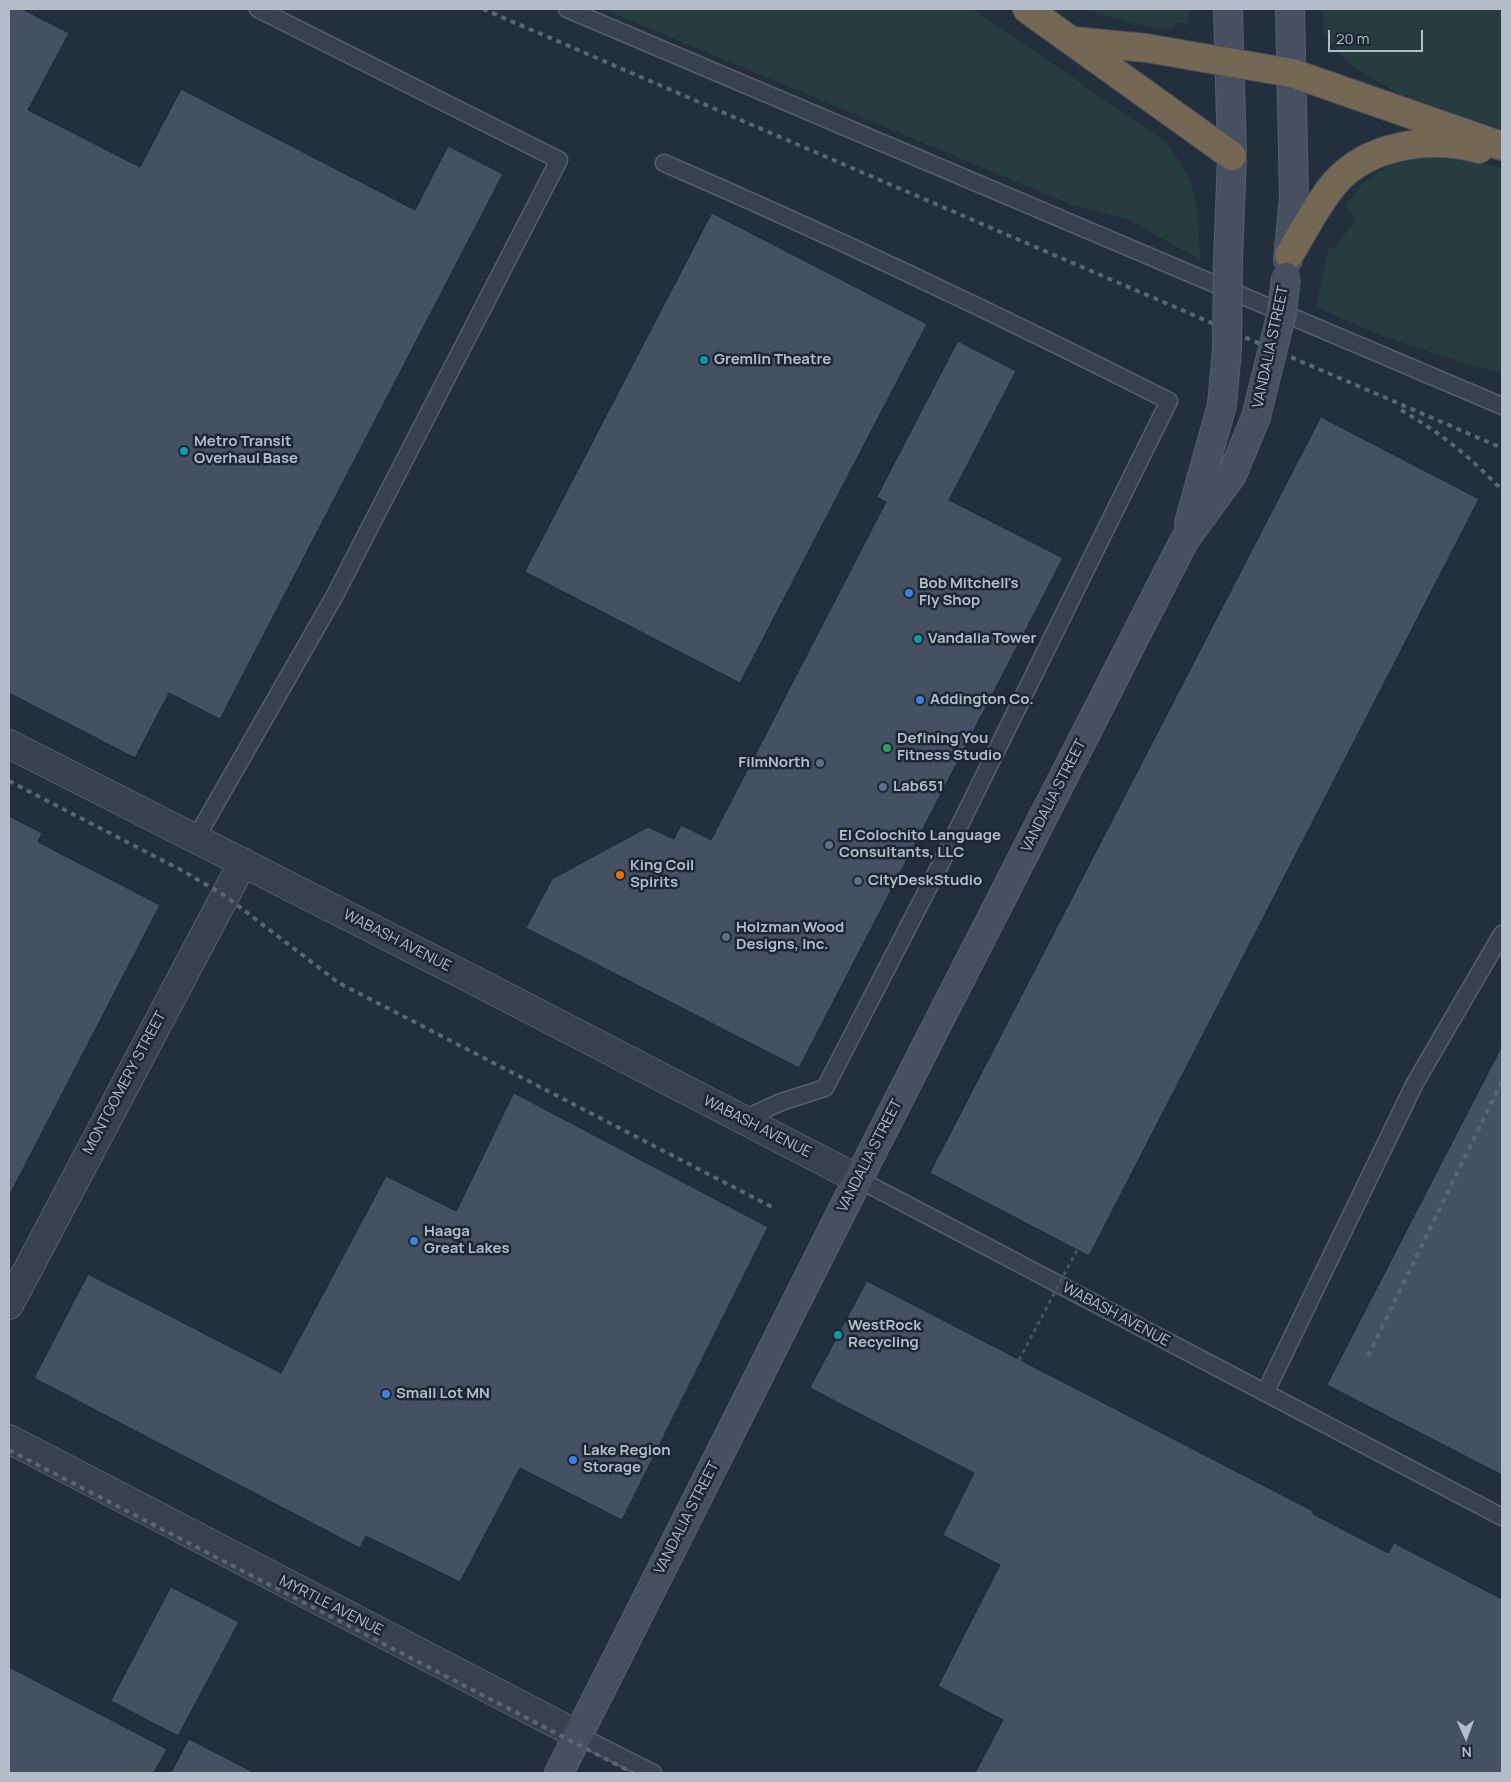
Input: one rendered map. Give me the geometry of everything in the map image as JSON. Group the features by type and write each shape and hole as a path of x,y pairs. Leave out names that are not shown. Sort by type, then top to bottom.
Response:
{"highway":[{"path":"1027,9 1232,156"},
{"path":"1074,41 1146,48 1292,73 1502,146"},
{"path":"1288,266 1334,184 1376,154 1403,145 1432,144 1470,147 1502,155"}],"main road":[{"name":"VANDALIA STREET","path":"1184,541 1222,405 1227,349 1232,156 1228,9"},
{"name":"VANDALIA STREET","path":"559,1773 858,1179 1184,541 1232,475 1256,417 1282,311 1288,266 1294,198 1290,9"}],"street":[{"name":"WABASH AVENUE","path":"9,744 243,862 858,1179"},
{"name":"MONTGOMERY STREET","path":"9,1305 243,862"},
{"name":"MYRTLE AVENUE","path":"9,1439 578,1735"}],"lane":[{"path":"196,838 334,597 559,160 258,9"},
{"path":"567,9 1228,288 1502,406"},
{"path":"664,163 768,208 1033,332 1169,401 937,871 825,1088 781,1102 742,1120"},
{"path":"1265,1393 1415,1084 1502,934"},
{"name":"WABASH AVENUE","path":"858,1179 1502,1517"},
{"name":"MYRTLE AVENUE","path":"578,1735 653,1773"}],"path":[{"path":"1019,1360 1077,1250"}],"green space":[{"path":"603,9 973,9 1165,141 1185,171 1195,196 1199,224 1200,260 1129,220 1073,205"},
{"path":"1087,9 1190,9 1187,24 1177,22 1172,30 1129,22"},
{"path":"1322,9 1502,9 1502,129 1401,95 1354,68 1336,49 1323,29"},
{"path":"1431,156 1463,158 1502,168 1502,373 1454,360 1408,344 1316,307 1329,247 1335,248 1356,219 1345,207 1353,195 1381,170 1404,161"}],"building":[{"name":"Metro Transit Overhaul Base","path":"9,9 22,9 69,33 28,110 140,167 181,89 415,210 448,146 503,174 220,719 169,693 135,758 9,693"},
{"path":"712,213 927,324 740,683 525,572"},
{"name":"Vandalia Tower","path":"958,341 1016,371 949,500 1063,558 799,1068 526,928 552,879 648,827 674,839 681,825 711,840 886,502 877,497"},
{"path":"1321,417 1479,499 1089,1256 930,1173"},
{"path":"9,816 42,833 38,842 160,905 9,1196"},
{"path":"1502,1046 1502,1475 1327,1385"},
{"path":"514,1093 768,1227 622,1520 520,1468 460,1582 366,1536 360,1548 34,1378 88,1274 281,1373 386,1176 456,1211"},
{"path":"867,1281 1313,1511 1313,1514 1388,1553 1394,1543 1502,1599 1502,1773 975,1773 1003,1720 938,1686 1000,1565 943,1535 974,1473 810,1388"},
{"path":"171,1587 239,1622 178,1736 111,1701"},
{"path":"9,1667 167,1749 154,1773 9,1773"},
{"path":"189,1739 255,1773 171,1773"}],"railway":[{"path":"483,9 1502,448"},
{"path":"1401,410 1454,446 1502,490"},
{"path":"9,781 183,871 224,895 339,983 772,1207"},
{"path":"1368,1356 1502,1081"},
{"path":"9,1450 633,1773"}],"place":[{"name":"Gremlin Theatre","path":"704,360"},
{"name":"Metro Transit Overhaul Base","path":"184,451"},
{"name":"Bob Mitchell's Fly Shop","path":"909,593"},
{"name":"Vandalia Tower","path":"918,639"},
{"name":"Addington Co.","path":"920,700"},
{"name":"Defining You Fitness Studio","path":"887,748"},
{"name":"FilmNorth","path":"820,763"},
{"name":"Lab651","path":"883,787"},
{"name":"El Colochito Language Consultants, LLC","path":"829,845"},
{"name":"King Coil Spirits","path":"620,875"},
{"name":"CityDeskStudio","path":"858,881"},
{"name":"Holzman Wood Designs, Inc.","path":"726,937"},
{"name":"Haaga Great Lakes","path":"414,1241"},
{"name":"WestRock Recycling","path":"838,1335"},
{"name":"Small Lot MN","path":"386,1394"},
{"name":"Lake Region Storage","path":"573,1460"}]}
